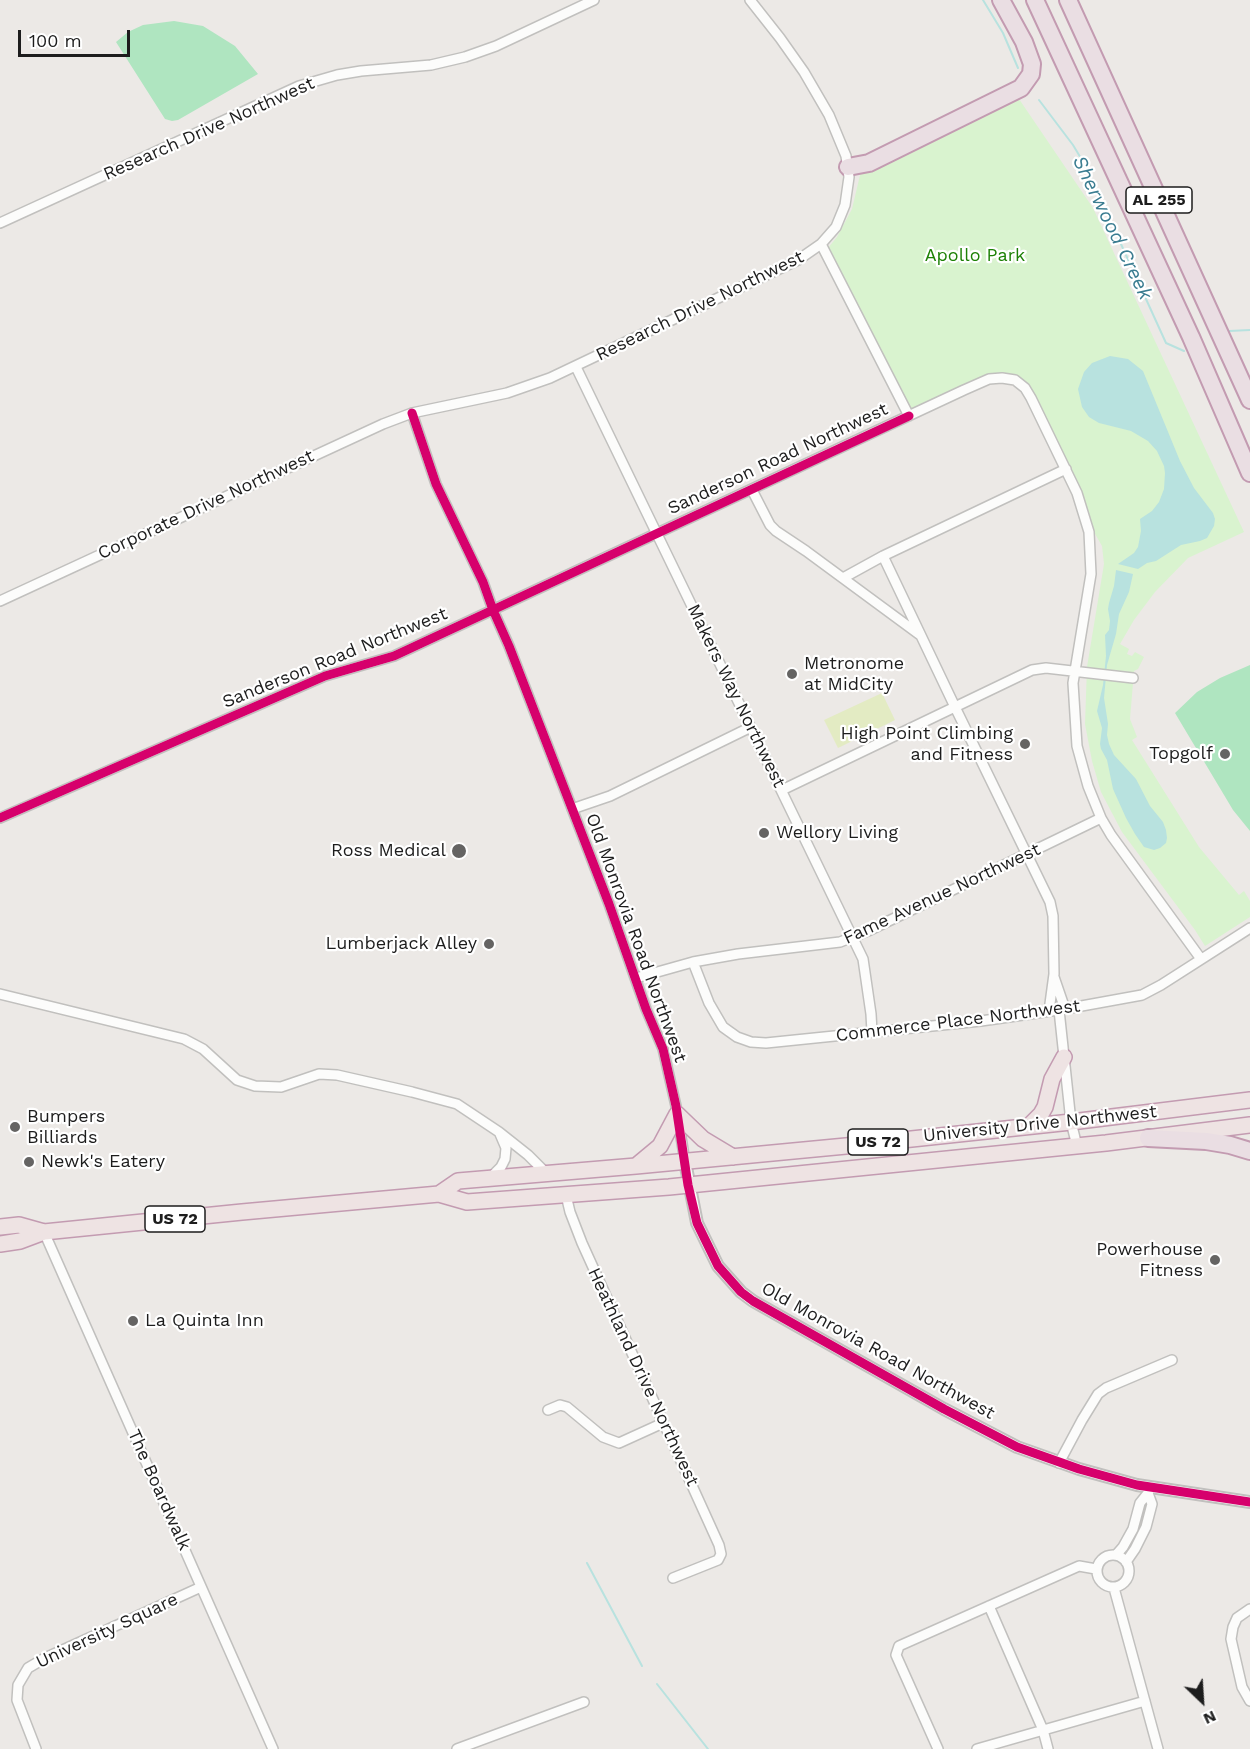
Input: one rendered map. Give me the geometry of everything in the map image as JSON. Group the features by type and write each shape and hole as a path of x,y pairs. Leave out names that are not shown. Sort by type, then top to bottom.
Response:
{"highway":[{"path":"848,167 869,163 1021,88 1031,74 1032,64 1024,42 1001,0"},
{"path":"1030,0 1053,40"},
{"name":"AL 255","path":"1035,0 1191,337 1250,473"},
{"name":"AL 255","path":"1068,0 1250,399"},
{"path":"1029,1126 1045,1107 1052,1079 1064,1057"},
{"name":"University Drive Northwest","path":"439,1194 458,1181 685,1162 1071,1122 1250,1100"},
{"path":"636,1166 660,1146 677,1114 703,1139 733,1157"},
{"name":"University Drive Northwest","path":"0,1244 20,1242 44,1232 439,1194 467,1202 688,1185 1071,1147 1250,1125"},
{"path":"1148,1138 1206,1141 1250,1151"},
{"name":"University Drive Northwest","path":"0,1227 20,1225 44,1232"}],"street":[{"name":"Research Drive Northwest","path":"0,224 299,86 337,75 431,65 465,57 496,46 594,0"},
{"name":"Research Drive Northwest","path":"412,413 507,393 576,367 798,260 832,233 842,215 849,187 844,148 817,93 780,38 750,0"},
{"path":"821,244 909,416"},
{"name":"Makers Way Northwest","path":"576,367 864,959 872,1032"},
{"name":"Sanderson Road Northwest","path":"0,818 325,676 393,656 990,379 1002,378 1015,381 1025,388 1031,398 1077,492 1089,532 1091,559 1089,594 1074,672 1077,746 1088,786 1101,818 1122,851 1201,959"},
{"name":"Corporate Drive Northwest","path":"0,601 358,434 412,413"},
{"name":"Old Monrovia Road Northwest","path":"412,413 436,484 483,582 663,1049 697,1223 718,1266 741,1292 753,1301 986,1432 1017,1447 1059,1463 1149,1490 1250,1502"},
{"path":"843,578 883,556 1066,469"},
{"path":"752,490 770,525 776,531 920,635"},
{"path":"883,556 1052,908 1054,974 1071,1122 1071,1147"},
{"path":"782,790 1032,670 1046,668 1133,678"},
{"path":"572,809 610,796 751,727"},
{"name":"Fame Avenue Northwest","path":"636,978 693,962 738,954 840,942 1101,818"},
{"name":"Commerce Place Northwest","path":"693,962 714,1012 723,1027 737,1037 752,1042 766,1043 981,1021 1058,1010 1147,993 1250,928"},
{"path":"1054,974 1058,1010"},
{"path":"0,994 183,1039 203,1049 237,1080 255,1086 281,1087 319,1074 337,1075 457,1104 499,1132 546,1173"},
{"path":"489,1178 505,1159 506,1149 499,1132"},
{"name":"Heathland Drive Northwest","path":"566,1195 582,1243 716,1538 721,1554 718,1560 673,1578"},
{"name":"The Boardwalk","path":"44,1232 273,1749"},
{"path":"1059,1463 1098,1394 1106,1388 1172,1360"},
{"path":"548,1410 560,1405 567,1407 603,1437 619,1443 663,1422"},
{"path":"1116,1555 1126,1562 1128,1576 1123,1584 1109,1588 1098,1579 1096,1569 1101,1560 1116,1555 1123,1547 1133,1529 1140,1503 1149,1490"},
{"path":"1126,1562 1146,1527 1152,1504 1149,1490"},
{"path":"938,1749 896,1655 898,1646 1079,1566 1096,1569"},
{"name":"University Square","path":"36,1749 17,1700 18,1685 28,1668 45,1658 201,1587"},
{"path":"1114,1588 1158,1749"},
{"path":"989,1606 1043,1730 1048,1749"},
{"path":"1250,1609 1238,1618 1233,1627 1231,1639 1242,1687 1250,1701"},
{"path":"977,1749 1145,1701"},
{"path":"457,1749 584,1702"}],"green space":[{"path":"174,21 203,26 235,46 258,74 178,120 172,121 165,119 116,42 128,32 143,25"},
{"name":"Apollo Park","path":"1019,99 1093,208 1244,532 1188,558 1155,592 1120,644 1129,649 1127,654 1132,656 1135,652 1144,657 1138,669 1134,671 1130,719 1137,737 1132,740 1199,847 1239,895 1244,891 1250,901 1250,917 1205,946 1122,832 1101,792 1085,724 1087,667 1104,564 1102,546 1086,518 1025,388 1002,378 909,416 828,248 837,237 852,209 861,171"},
{"name":"Topgolf","path":"1250,665 1250,831 1233,810 1175,713 1197,692 1220,678"},
{"path":"882,693 895,720 838,748 824,720"}],"water":[{"path":"1110,356 1128,359 1143,371 1180,461 1194,488 1215,519 1207,538 1181,545 1138,569 1118,564 1134,553 1138,547 1141,531 1140,519 1152,511 1159,502 1164,489 1165,473 1157,451 1148,441 1131,431 1099,423 1089,417 1082,407 1078,389 1084,372 1092,363"},
{"path":"1116,570 1133,574 1129,592 1119,614 1107,665 1104,698 1108,724 1107,735 1114,755 1136,779 1150,806 1163,822 1166,830 1166,843 1154,850 1144,847 1126,818 1113,789 1107,760 1100,744 1102,728 1097,711 1103,685 1106,656 1105,635 1109,630 1110,621 1108,609"}],"waterway":[{"name":"Sherwood Creek","path":"983,0 1003,33 1018,68"},
{"name":"Sherwood Creek","path":"1039,100 1085,165 1166,343 1184,351"},
{"name":"Sherwood Creek","path":"1229,331 1250,330"},
{"path":"587,1563 642,1666"},
{"path":"657,1684 708,1749"}],"cycle path":[{"path":"412,413 436,484 483,582 509,646 663,1049 676,1106 688,1185 697,1223 718,1266 741,1292 753,1301 944,1409 1017,1447 1079,1469 1137,1485 1250,1502"},
{"path":"0,818 325,676 394,656 909,416"}],"place":[{"name":"Metronome at MidCity","path":"792,674"},
{"name":"High Point Climbing and Fitness","path":"1025,744"},
{"name":"Topgolf","path":"1225,754"},
{"name":"Wellory Living","path":"764,833"},
{"name":"Ross Medical","path":"459,851"},
{"name":"Lumberjack Alley","path":"489,944"},
{"name":"Bumpers Billiards","path":"15,1127"},
{"name":"Newk's Eatery","path":"29,1162"},
{"name":"Powerhouse Fitness","path":"1215,1260"},
{"name":"La Quinta Inn","path":"133,1321"}]}
